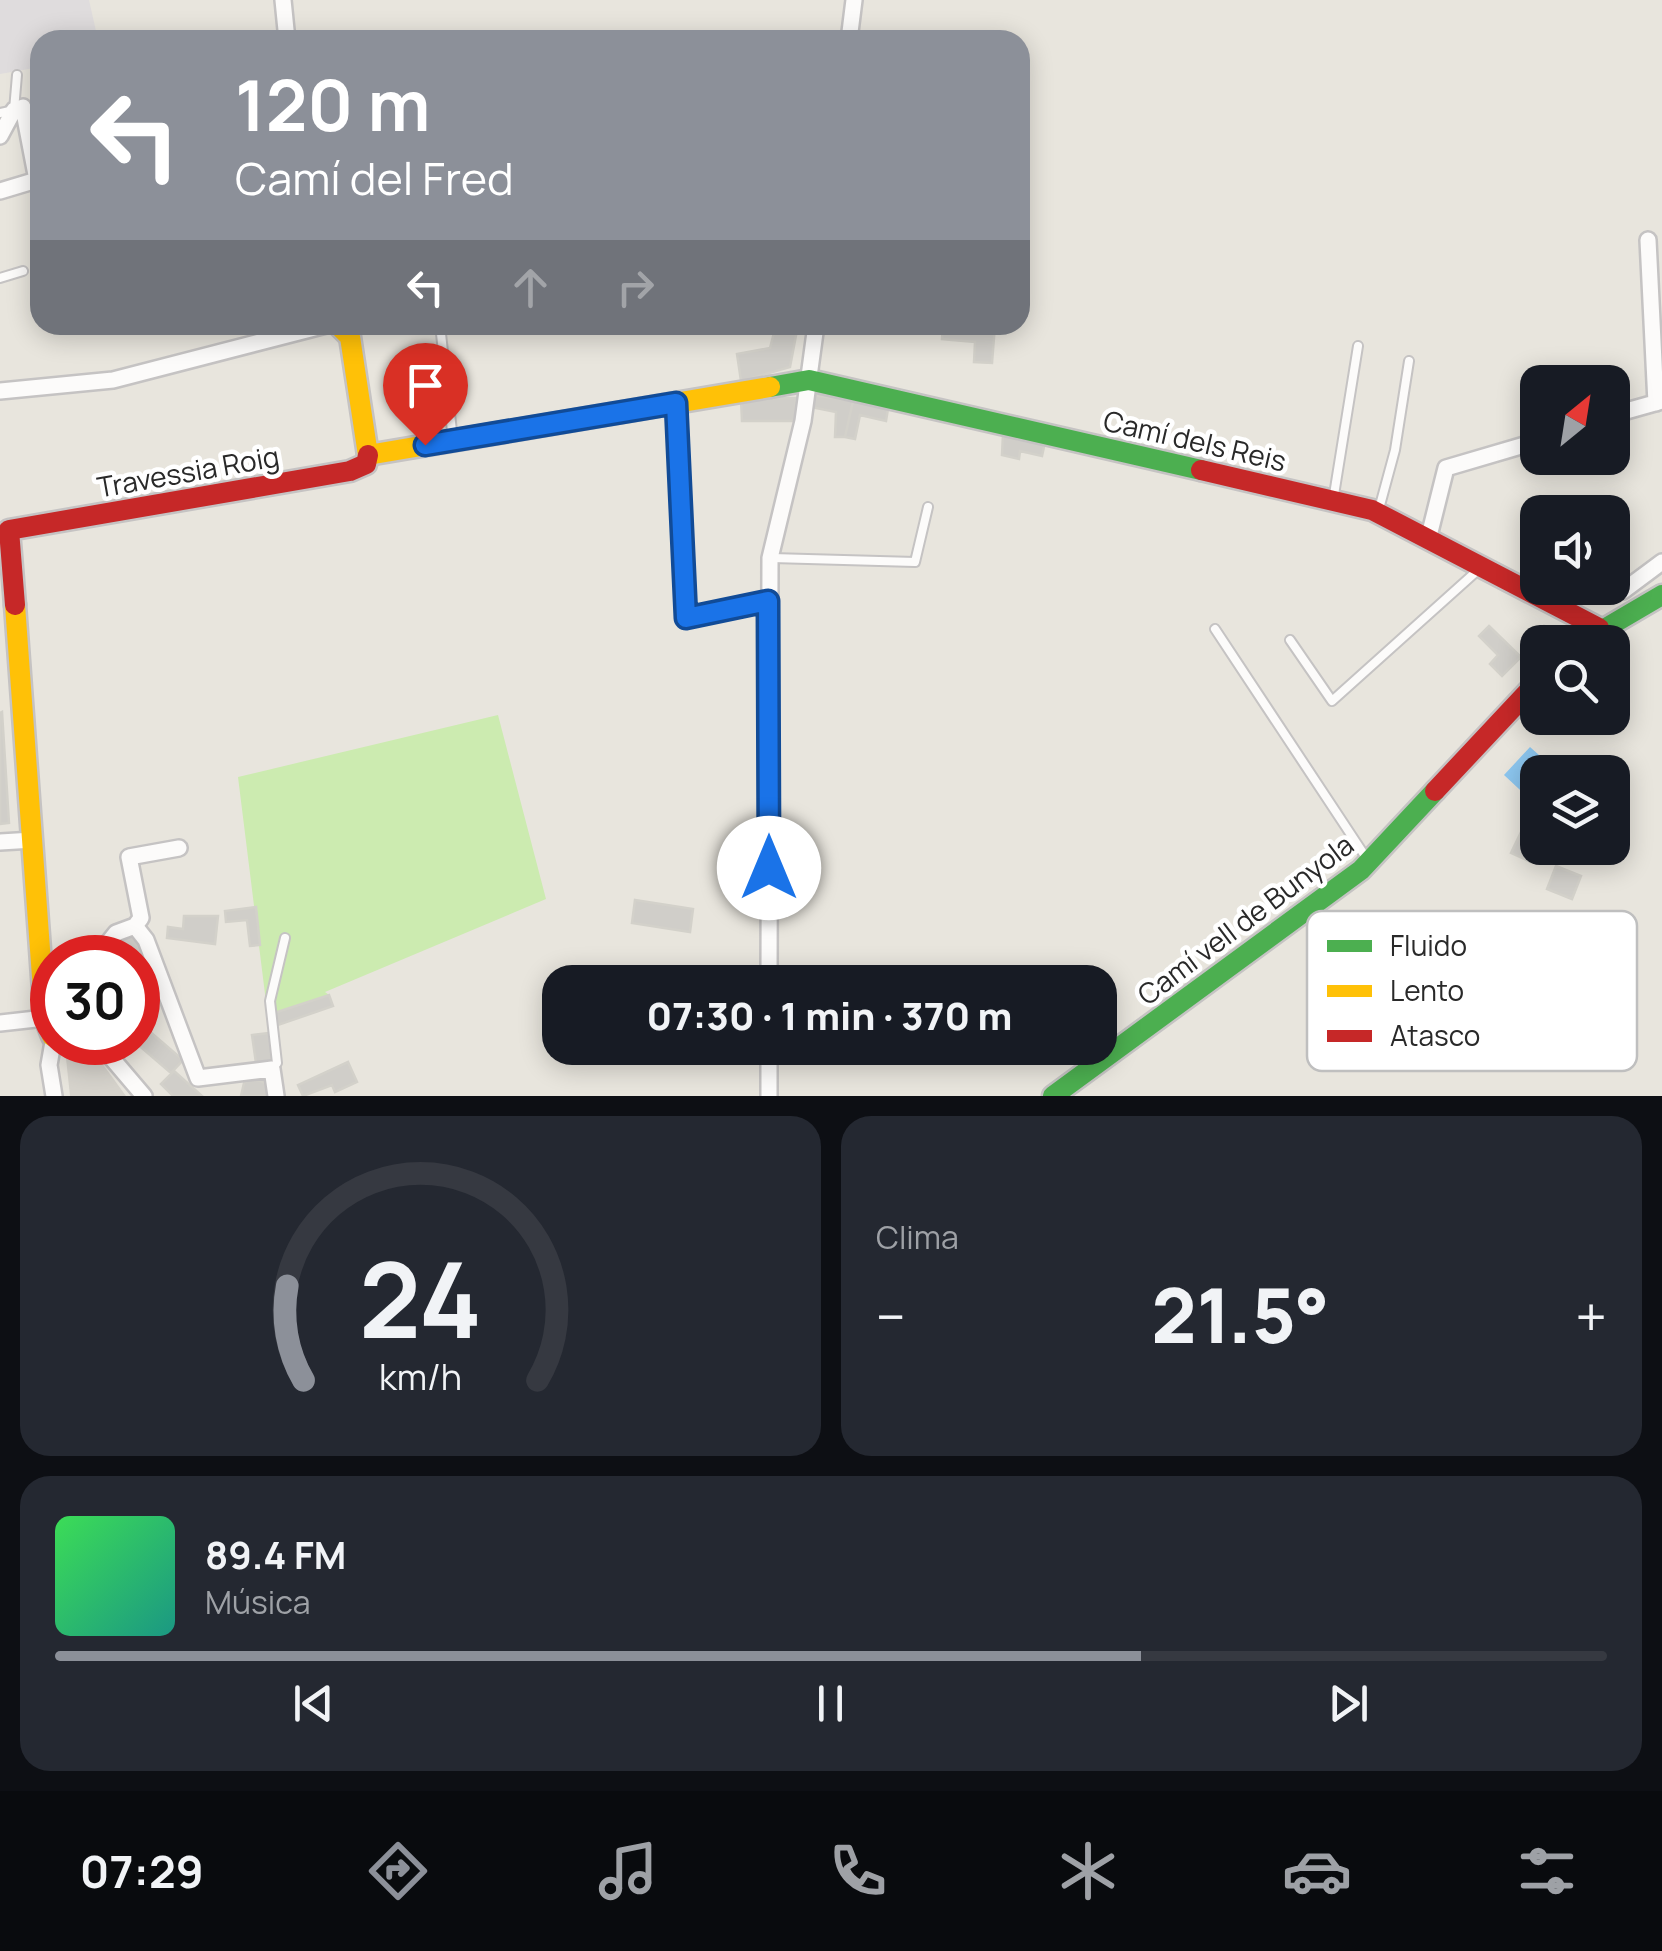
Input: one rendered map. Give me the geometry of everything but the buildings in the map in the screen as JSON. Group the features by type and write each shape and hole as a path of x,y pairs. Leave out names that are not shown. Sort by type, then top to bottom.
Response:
{"street":[{"path":"284,0 286,30"},
{"path":"850,30 854,0"},
{"path":"0,136 7,111 23,107 30,141"},
{"path":"0,191 30,182"},
{"path":"1630,410 1659,402 1648,240"},
{"path":"0,391 114,380 287,335"},
{"path":"348,335 368,455"},
{"path":"769,965 770,558 809,380 815,335"},
{"name":"Travessia Roig","path":"33,840 9,530 350,470 366,464 368,455 809,380"},
{"name":"Camí dels Reis","path":"809,380 1378,513 1594,625"},
{"path":"676,403 686,618 768,601"},
{"path":"1428,540 1446,468 1520,446"},
{"path":"1630,585 1662,562"},
{"path":"1606,625 1662,595"},
{"name":"Camí vell de Bunyola","path":"1053,1096 1213,982 1369,862 1520,701"},
{"path":"0,842 33,840 42,935"},
{"path":"115,935 135,926 141,918 129,857 179,848"},
{"path":"135,926 146,940 198,1078 272,1070 276,1096"},
{"path":"0,1024 30,1025"},
{"path":"49,1065 54,1096"},
{"path":"118,1065 144,1096"},
{"path":"769,1065 769,1096"}],"lane":[{"path":"7,111 17,75"},
{"path":"0,278 23,271"},
{"path":"441,335 454,440"},
{"path":"1333,501 1358,346"},
{"path":"1378,513 1395,450 1409,361"},
{"path":"770,558 916,562 928,507"},
{"path":"1290,640 1332,701 1479,568"},
{"path":"1215,630 1369,862"},
{"path":"272,1070 277,1063 270,1001 285,938"}],"shaded area":[{"path":"0,0 89,0 96,30 30,30 30,69 0,74"},
{"path":"67,1065 103,1065 126,1096 70,1096"}],"green space":[{"path":"498,715 546,899 325,992 329,995 274,1013 270,1002 266,1002 238,777"}],"water":[{"path":"1530,747 1539,755 1523,755"},
{"path":"1520,758 1520,790 1504,775"}],"traffic: fast":[{"path":"770,387 809,380 1201,470"},
{"path":"1611,625 1662,595"},
{"path":"1053,1096 1361,870 1435,791"}],"traffic: slow":[{"path":"348,335 368,455 770,387"},
{"path":"15,605 39,935"}],"traffic: jam":[{"path":"15,605 9,530 350,471 366,464 368,455"},
{"path":"1201,470 1372,510 1593,625"},
{"path":"1435,791 1520,700"}],"route":[{"path":"425,445 676,403 686,618 768,601 769,868"}]}
